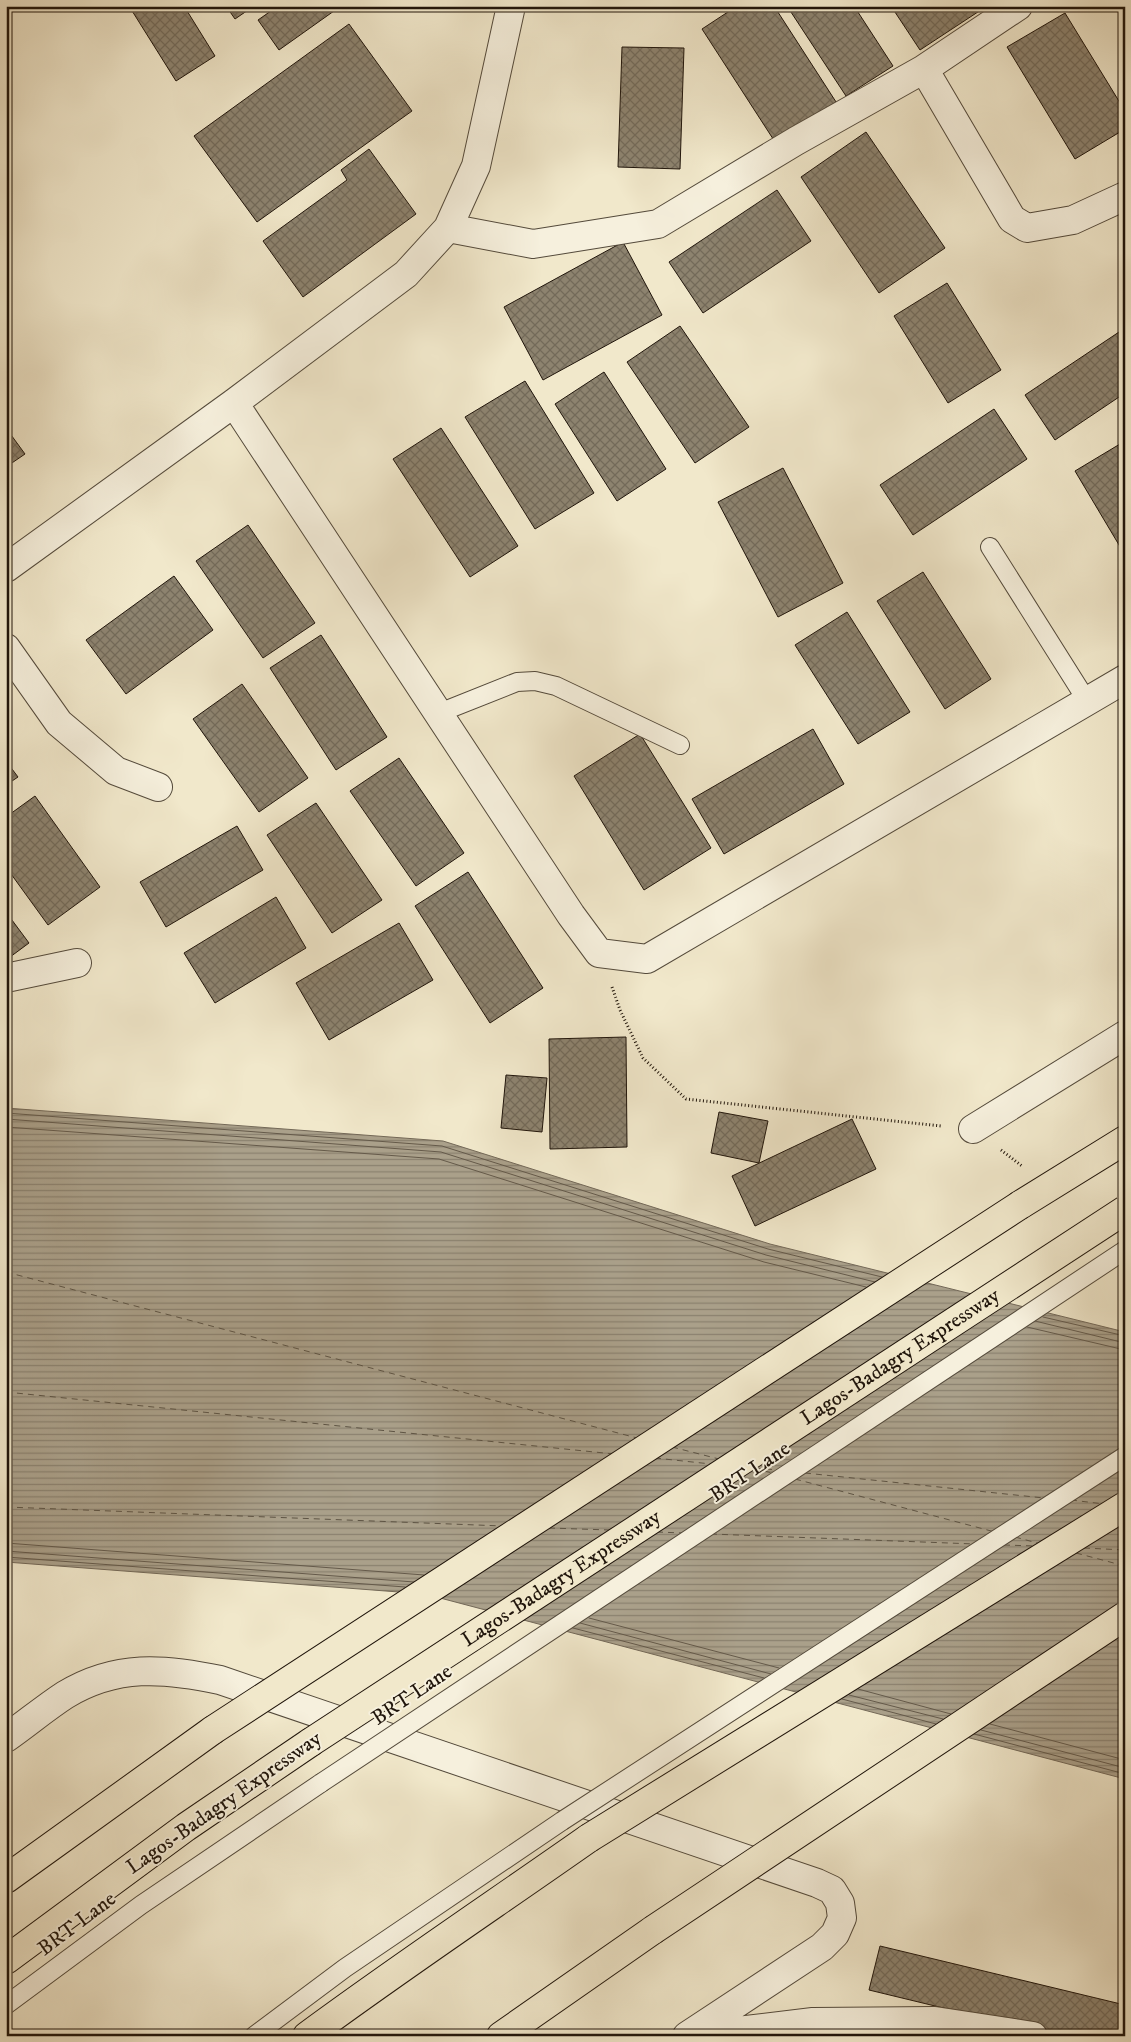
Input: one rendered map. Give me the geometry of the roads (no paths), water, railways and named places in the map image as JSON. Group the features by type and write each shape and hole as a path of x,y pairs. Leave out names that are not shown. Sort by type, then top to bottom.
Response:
{"main road":[{"path":"6,1879 213,1730 1020,1205 1125,1140"},
{"name":"Lagos-Badagry Expressway","path":"6,1960 186,1828 311,1742 1125,1210"},
{"path":"306,2036 589,1838 1125,1506"},
{"path":"501,2036 653,1930 1125,1616"}],"street":[{"path":"6,568 234,403 406,274 448,228 476,166 511,6"},
{"path":"448,228 533,244 658,224 796,141 924,70 1018,6"},
{"path":"924,70 1012,219 1027,228 1073,220 1125,196"},
{"path":"234,403 571,915 599,953 647,959 1125,679"},
{"path":"6,648 59,723 116,771 158,787"},
{"path":"6,978 76,963"},
{"path":"973,1129 1125,1035"},
{"path":"6,1738 66,1695 94,1681 126,1673 153,1670 184,1672 220,1680 808,1879 832,1890 840,1903 842,1918 835,1934 822,1947 687,2036"},
{"path":"694,2036 813,2022 925,2021 1033,2036"}],"lane":[{"path":"990,547 1087,701"},
{"path":"439,714 517,682 535,681 556,686 680,745"},
{"name":"BRT Lane","path":"6,2005 141,1905 321,1783 1125,1250"},
{"path":"254,2036 345,1968 562,1820 1125,1456"}],"water":[{"path":"6,1108 443,1141 770,1244 1125,1332 1125,1779 425,1594 6,1562"}]}
